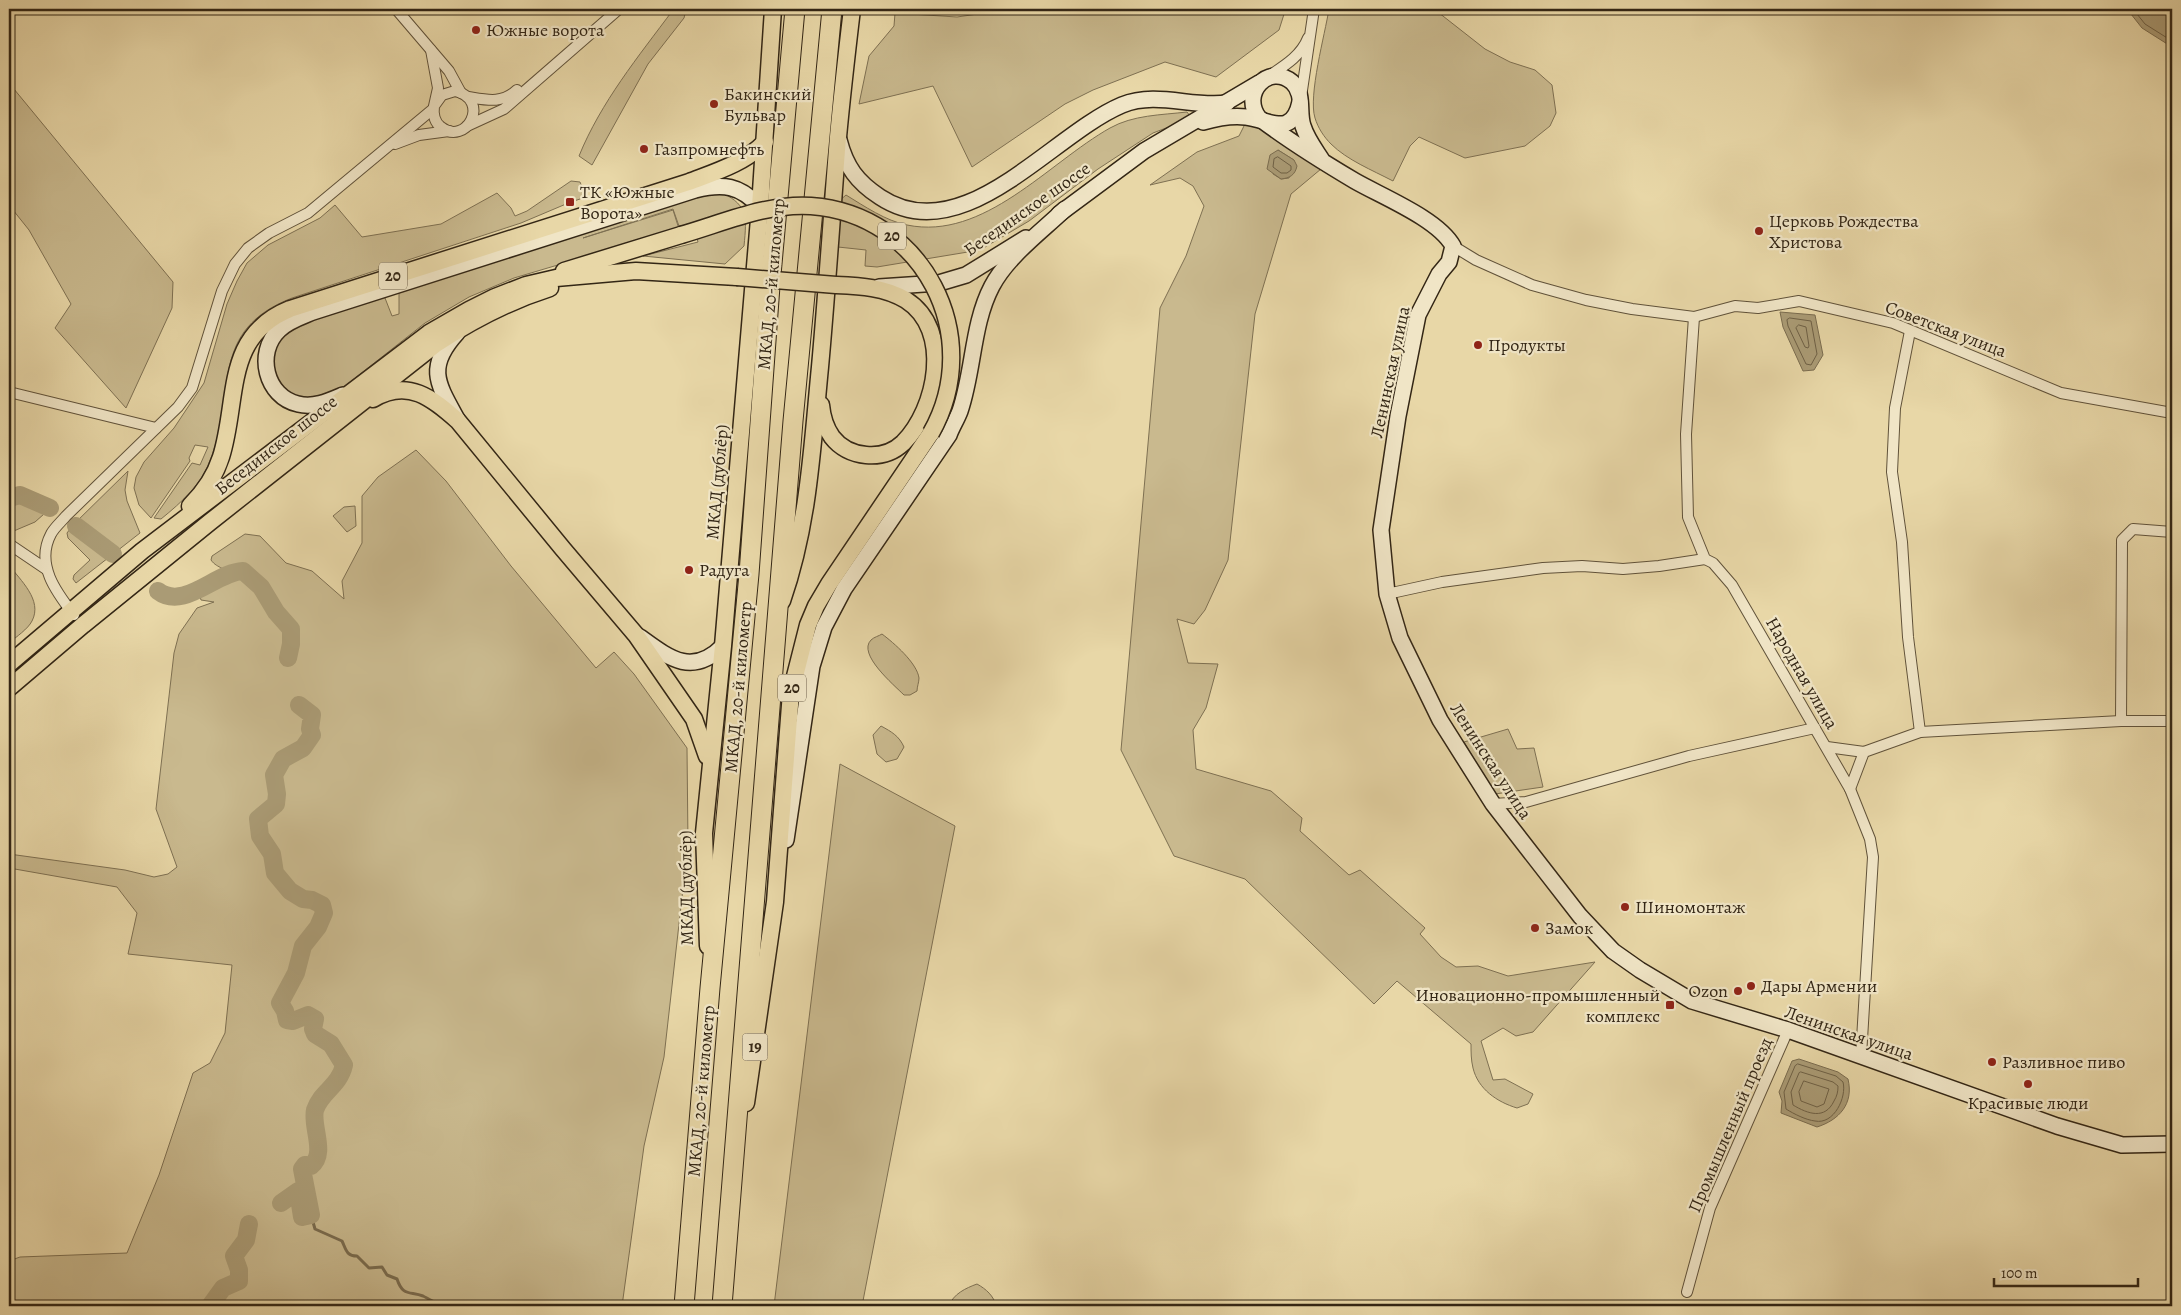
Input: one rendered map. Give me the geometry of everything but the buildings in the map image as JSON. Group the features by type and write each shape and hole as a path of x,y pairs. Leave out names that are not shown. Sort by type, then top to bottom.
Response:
{"highway":[{"name":"МКАД, 20-й километр","path":"684,1306 710,988 749,574 770,286 795,9"},
{"name":"МКАД, 20-й километр","path":"722,1306 793,421 832,9"}],"main road":[{"name":"МКАД (дублёр)","path":"710,988 704,843 710,764 723,646 760,207 773,9"},
{"path":"779,612 802,533 818,385 838,135 852,9"},
{"name":"20","path":"149,545 198,498 212,478 221,457 238,364 253,334 269,320 290,309 689,182 743,159 757,151 765,142"},
{"name":"20","path":"526,285 566,270 759,211 784,206 810,206 830,208 851,214 874,224 892,236 911,253 934,287 948,323 952,368 949,387 930,434 829,584 816,606 808,625 791,692 775,902"},
{"name":"Бесединское шоссе","path":"9,664 149,545 429,333 469,310 526,285 556,278 636,271 663,271 869,287"},
{"name":"Бесединское шоссе","path":"9,688 82,625 210,522 352,411 382,385 463,326 510,303 592,275"},
{"path":"818,385 825,425 838,444 849,451 862,455 877,456 893,450 913,431 921,417 928,399 934,363 935,349 928,323 917,309 906,300 869,287"},
{"path":"352,411 378,396 395,390 412,390 440,405 458,420 562,549 636,635 694,719 710,764"},
{"name":"19","path":"732,1190 775,902"}],"street":[{"path":"396,9 450,72 474,108 474,114 468,126"},
{"path":"46,569 46,546 51,533 66,516 178,408 192,388 222,291 235,264 248,248 270,233 308,214 390,146 434,107 437,100 448,92 489,101 501,100 510,96 610,9"},
{"path":"390,146 419,135 461,130 504,110 619,9"},
{"path":"1264,122 1276,125 1288,122 1297,113 1313,28 1314,10"},
{"path":"1313,28 1302,50 1255,88 1252,101 1255,113 1264,122 1355,181 1440,229 1453,246 1476,260 1532,285 1586,300 1694,317"},
{"path":"431,50 438,88 434,107 435,120 443,129 449,131"},
{"path":"1264,80 1276,76 1288,80 1297,88 1304,130 1322,160"},
{"name":"Бесединское шоссе","path":"869,287 926,285 966,276 1019,243 1144,151 1264,80"},
{"path":"838,135 844,159 868,189 887,202 911,209 936,211 958,207 988,194 1087,126 1121,106 1141,99 1170,99 1199,104 1227,103"},
{"name":"Бесединское шоссе","path":"1174,133 1202,122 1225,117 1246,117 1264,122"},
{"path":"358,388 316,405 298,404 282,396 271,383 265,367 266,352 272,337 287,323 313,312 695,190 716,185 730,187 744,193 760,207"},
{"name":"19","path":"775,902 794,795 812,666 824,626 844,589 949,435 960,411 979,321 993,284 1004,269 1065,209"},
{"name":"Ленинская улица","path":"1453,246 1449,262 1439,274 1418,315 1398,416 1381,530 1387,594 1400,638 1440,720 1493,804 1580,916 1613,952 1692,1001 1788,1030 2057,1126 2122,1145 2172,1144"},
{"name":"Советская улица","path":"1694,317 1735,306 1758,308 1799,301 1893,323 2060,393 2172,414"},
{"name":"Народная улица","path":"1694,317 1686,434 1688,518 1705,559 1713,563 1732,585 1827,747 1850,788 1870,839 1873,857 1862,1056"},
{"path":"458,420 440,388 438,372 439,357 463,326"},
{"path":"1910,331 1895,408 1892,472 1902,542 1908,637 1920,732"},
{"path":"9,392 156,428"},
{"path":"2121,721 2122,540 2133,529 2172,532"},
{"path":"9,544 46,569 62,599 82,625"},
{"path":"1387,594 1442,582 1542,568 1582,566 1623,569 1705,559"},
{"path":"636,635 669,658 677,661 693,662 707,659 723,646"},
{"path":"1827,747 1864,752 1920,732 2121,721 2172,721"},
{"path":"1493,804 1526,802 1689,756 1815,728"},
{"path":"1850,788 1864,752"},
{"name":"Промышленный проезд","path":"1687,1292 1710,1208 1788,1030"}],"shaded area":[{"path":"1012,9 1285,9 1285,11 1279,30 1216,77 1165,62 1093,90 1065,104 972,167 933,86 859,104 869,56 894,26 895,13 957,17"},
{"path":"1329,9 1434,9 1485,49 1510,62 1535,70 1552,85 1556,113 1550,126 1525,146 1465,158 1419,137 1410,146 1393,181 1360,164 1344,155 1331,144 1318,125 1313,108 1315,80"},
{"path":"673,10 682,10 685,14 684,18 648,64 592,165 579,156 598,117 634,63"},
{"path":"9,83 173,282 172,308 126,408 55,328 71,304 29,230 9,205"},
{"path":"1187,112 1190,116 1187,120 1153,133 1098,169 1029,221 980,250 877,267 865,266 866,250 838,247 839,201 846,195 883,217 907,225 935,227 962,222 989,211 1014,196 1110,128 1128,120"},
{"path":"1246,122 1267,128 1321,169 1291,194 1255,314 1228,560 1205,610 1194,624 1177,619 1188,663 1218,664 1206,708 1193,730 1196,769 1271,791 1302,818 1300,831 1349,875 1360,870 1425,928 1420,934 1441,957 1456,967 1478,966 1508,976 1595,962 1533,1032 1516,1036 1503,1028 1481,1041 1493,1080 1505,1079 1533,1094 1528,1104 1517,1108 1489,1094 1479,1082 1473,1068 1471,1044 1397,981 1374,1004 1245,879 1174,856 1121,750 1160,308 1186,256 1204,206 1193,186 1180,178 1150,185 1197,152 1239,136","holes":["1278,150 1294,160 1289,178 1281,179 1273,174"]},
{"path":"571,181 580,182 586,197 574,201 573,198 565,201 566,204 521,223 292,298 266,311 248,327 236,345 230,365 223,409 211,458 197,484 169,513 161,519 154,518 192,463 200,465 208,447 195,445 189,458 190,461 151,518 139,505 134,488 136,477 144,462 174,428 204,383 227,304 237,281 247,263 268,245 320,218 335,205 362,237 441,224 497,193 511,208 515,216 527,211"},
{"path":"717,191 735,200 740,206 745,219 744,246 725,264 643,256 698,242 693,225 680,229 673,209 583,238 673,210 679,229 514,278 469,297 425,323 345,386 325,397 308,401 284,391 270,369 274,341 284,329 378,294 385,298 392,316 399,314 399,288 701,193"},
{"path":"416,450 446,481 511,566 596,668 614,652 634,674 687,748 688,844 664,1057 644,1146 622,1306 9,1306 9,1261 20,1257 127,1253 159,1175 193,1073 210,1063 225,1033 232,965 128,954 137,913 117,887 9,868 9,854 125,870 154,877 168,874 177,867 156,809 174,653 179,634 197,608 214,602 201,600 199,593 226,580 224,570 211,560 212,556 245,534 260,536 286,563 312,571 344,599 342,581 362,543 362,496 378,477"},
{"path":"128,471 125,490 127,501 140,533 76,583 73,579 74,575 90,560 68,538 67,533"},
{"path":"17,498 44,514 35,522 9,533 9,501"},
{"path":"355,506 356,526 347,532 333,516 344,507"},
{"path":"9,565 29,591 35,606 35,613 28,627 9,643"},
{"path":"882,634 904,654 917,672 919,678 917,691 910,695 904,695 885,677 869,653 868,646 871,640"},
{"path":"881,726 895,735 904,747 897,759 886,762 877,754 873,735"},
{"path":"1508,729 1517,749 1534,748 1543,787 1495,794 1464,742"},
{"path":"840,764 955,826 862,1306 774,1306"},
{"path":"977,1284 989,1293 996,1306 949,1306 957,1295"}],"water":[{"path":"2127,9 2172,9 2172,47 2142,28"},
{"path":"1278,150 1294,160 1297,166 1292,176 1281,179 1267,169 1270,155"},
{"path":"1780,312 1815,315 1823,355 1814,370 1803,371 1783,327"},
{"path":"1799,1059 1838,1072 1848,1079 1849,1096 1843,1110 1832,1120 1817,1127 1781,1113 1782,1101 1779,1092 1792,1061"}],"waterway":[{"path":"9,498 20,495 50,508"},
{"path":"76,526 113,554"},
{"path":"158,591 168,596 189,594 222,577 243,571 261,587 276,612 291,629 291,644 288,658"},
{"path":"281,1203 298,1191 302,1217 311,1215 302,1169 305,1165 311,1166 316,1161 318,1154 315,1110 321,1098 338,1079 344,1065 331,1044 315,1034 313,1029 315,1019 308,1015 293,1021 287,1020 285,1011 280,1003 296,973 303,946 318,927 324,913 322,905 312,900 303,899 290,891 275,873 272,854 260,836 258,819 276,804 277,794 274,775 283,759 303,748 312,735 310,729 312,715 299,705"},
{"path":"311,1215 315,1229 342,1241 348,1253 357,1256 369,1268 382,1267 387,1275 397,1279 404,1291 423,1296 442,1306"},
{"path":"210,1306 223,1288 239,1281 239,1270 234,1256 246,1240 249,1224"}],"place":[{"name":"Южные ворота","path":"476,30"},
{"name":"Бакинский Бульвар","path":"714,104"},
{"name":"Газпромнефть","path":"644,149"},
{"name":"ТК «Южные Ворота»","path":"570,202"},
{"name":"Церковь Рождества Христова","path":"1759,231"},
{"name":"Продукты","path":"1478,345"},
{"name":"Радуга","path":"689,570"},
{"name":"Шиномонтаж","path":"1625,907"},
{"name":"Замок","path":"1535,928"},
{"name":"Дары Армении","path":"1751,986"},
{"name":"Ozon","path":"1738,991"},
{"name":"Иновационно-промышленный комплекс","path":"1670,1005"},
{"name":"Разливное пиво","path":"1992,1062"},
{"name":"Красивые люди","path":"2028,1084"}]}
